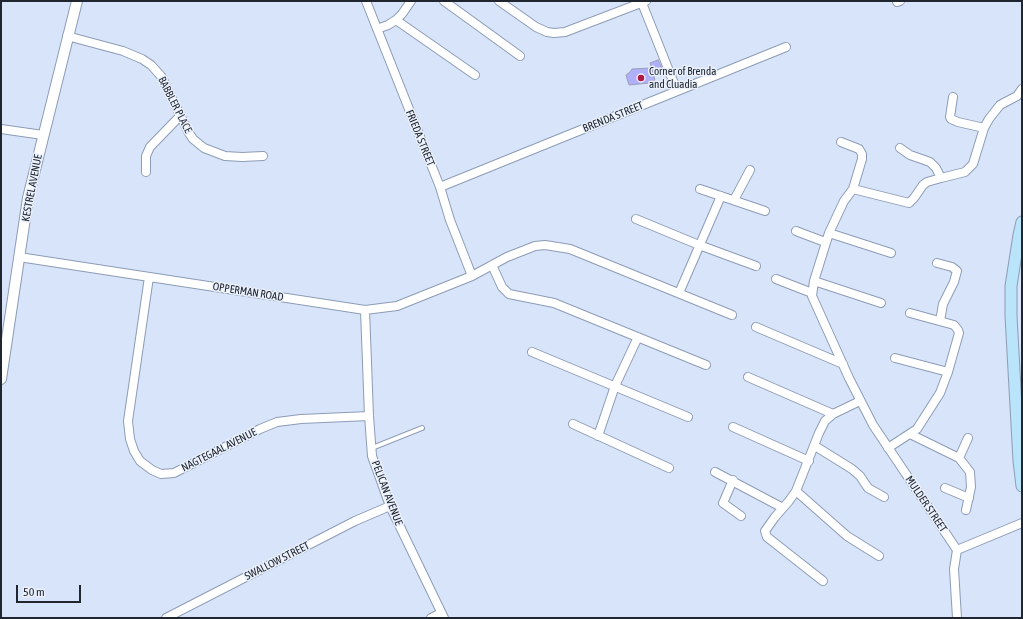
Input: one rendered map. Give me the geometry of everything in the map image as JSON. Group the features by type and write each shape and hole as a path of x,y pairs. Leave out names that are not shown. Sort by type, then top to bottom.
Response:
{"main road":[{"path":"1022,222 1011,286 1011,309 1019,461 1022,486"}],"street":[{"name":"KESTREL AVENUE","path":"1,379 28,198 76,1"},
{"name":"FRIEDA STREET","path":"366,1 440,187 450,220 472,276"},
{"path":"377,29 396,20 411,1"},
{"path":"444,1 520,56"},
{"path":"499,1 536,27 554,33 565,32 644,2 677,91"},
{"path":"396,20 475,75"},
{"name":"BABBLER PLACE","path":"67,36 124,50 151,64 161,76 193,139 209,150 224,156 263,156"},
{"name":"BRENDA STREET","path":"440,187 786,47"},
{"path":"852,189 909,203 923,185 940,178 965,172 973,164 984,128 1000,105 1017,96 1022,89"},
{"path":"953,97 951,119 984,128"},
{"path":"146,172 146,156 150,147 181,116"},
{"path":"1,128 43,135"},
{"path":"776,279 812,293 825,242 844,201 856,180 862,154 862,151 856,147 841,142"},
{"path":"900,148 910,155 930,162 936,168 940,178"},
{"path":"734,200 750,170"},
{"path":"700,189 765,211"},
{"path":"679,294 721,196"},
{"path":"636,219 699,245 756,266"},
{"path":"796,231 825,242"},
{"path":"829,233 891,253"},
{"name":"OPPERMAN ROAD","path":"20,257 365,310 397,306 472,276 507,257 535,246 542,245 570,250 732,315"},
{"path":"937,263 952,267 957,271 954,282 943,304 940,321"},
{"path":"492,266 502,287 508,294 554,303 706,365"},
{"name":"NAGTEGAAL AVENUE","path":"149,277 128,421 130,439 134,451 140,461 152,470 161,474 174,473 260,429 277,422 301,419 369,416"},
{"path":"814,281 881,303"},
{"name":"MULDER STREET","path":"812,293 814,302 860,401 873,425 957,550"},
{"name":"PELICAN AVENUE","path":"365,310 372,456 390,506 443,615"},
{"path":"888,448 916,429 940,393 956,347 958,330 954,325 910,313"},
{"path":"756,327 843,364"},
{"path":"598,436 615,386 638,337"},
{"path":"532,352 688,417"},
{"path":"895,358 948,372"},
{"path":"748,377 833,414"},
{"path":"823,581 765,534 766,529 796,491 825,421 833,414 860,401"},
{"path":"573,424 669,468"},
{"path":"734,427 808,461"},
{"path":"910,434 959,458 970,472 972,476 972,487 966,510"},
{"path":"959,458 968,438"},
{"path":"815,446 852,469 860,476 868,488 884,497"},
{"path":"715,472 733,480 783,508"},
{"path":"733,480 723,503 741,516"},
{"path":"946,488 969,498"},
{"path":"796,491 848,536 879,556"},
{"name":"SWALLOW STREET","path":"166,618 355,521 390,506"},
{"path":"957,618 954,569 957,550 1022,523"},
{"path":"431,618 443,615"}],"lane":[{"path":"372,448 422,428"}],"building":[{"name":"Corner of Brenda and Cluadia","path":"658,60 663,70 654,74 650,63"},
{"name":"Corner of Brenda and Cluadia","path":"652,68 655,81 629,85 626,75 632,69"}],"place":[{"name":"Corner of Brenda and Cluadia","path":"641,78"}]}
